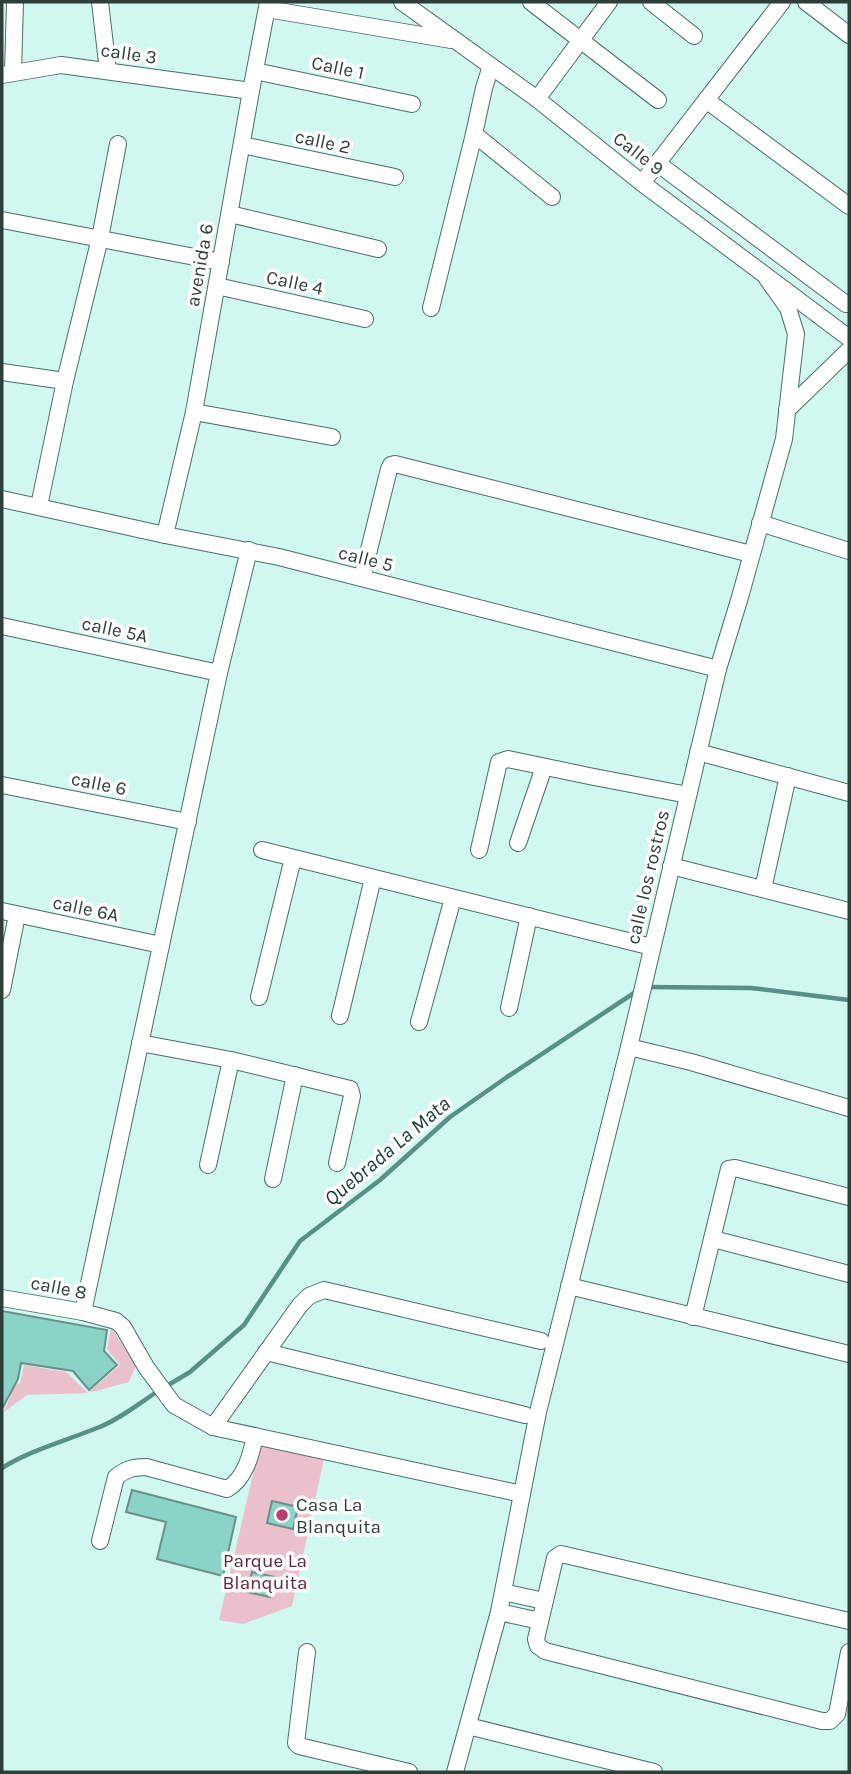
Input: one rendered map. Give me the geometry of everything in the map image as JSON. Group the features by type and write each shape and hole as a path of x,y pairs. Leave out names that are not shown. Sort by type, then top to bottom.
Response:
{"street":[{"path":"8,74 15,2"},
{"path":"100,2 108,71"},
{"name":"Calle 9","path":"402,2 537,99 642,183 849,338"},
{"path":"531,2 659,100"},
{"path":"537,99 609,2"},
{"path":"651,2 694,37"},
{"path":"642,183 782,2"},
{"path":"806,2 849,35"},
{"path":"268,5 456,40"},
{"name":"avenida 6","path":"165,535 194,412 268,5"},
{"name":"calle 3","path":"8,74 61,65 251,91"},
{"path":"431,308 491,66"},
{"name":"Calle 1","path":"255,71 412,104"},
{"path":"706,100 849,206"},
{"path":"474,134 552,197"},
{"path":"39,506 65,381 100,238 118,144"},
{"name":"calle 2","path":"242,145 395,177"},
{"path":"657,163 846,304"},
{"path":"230,214 378,249"},
{"path":"2,220 221,262"},
{"name":"calle los rostros","path":"455,1772 499,1612 538,1412 629,1047 718,669 783,439 796,334 788,308 766,277"},
{"name":"Calle 4","path":"217,286 365,319"},
{"path":"788,410 849,350"},
{"path":"2,372 65,381"},
{"path":"194,412 331,437"},
{"path":"362,578 389,469 396,464 751,554"},
{"name":"calle 5","path":"2,499 165,535 249,550 718,669"},
{"path":"760,523 849,551"},
{"path":"83,1312 219,673 249,550"},
{"name":"calle 5A","path":"2,626 219,673"},
{"path":"698,752 849,793"},
{"path":"479,850 499,762 508,759 688,794"},
{"path":"518,843 544,766"},
{"path":"763,889 788,776"},
{"name":"calle 6","path":"2,785 188,822"},
{"path":"262,850 652,947"},
{"path":"259,997 293,858"},
{"path":"671,866 849,911"},
{"path":"340,1016 373,878"},
{"path":"419,1023 453,898"},
{"path":"2,990 9,913"},
{"name":"calle 6A","path":"9,913 161,945"},
{"path":"509,1008 528,916"},
{"path":"141,1043 295,1074 351,1089 352,1096 337,1163"},
{"path":"629,1047 691,1062 849,1108"},
{"path":"208,1165 231,1060"},
{"path":"273,1179 295,1074"},
{"path":"693,1317 731,1167 849,1197"},
{"path":"713,1239 849,1274"},
{"path":"569,1286 849,1354"},
{"path":"522,1494 214,1427 300,1305 309,1296 324,1290 541,1341"},
{"name":"calle 8","path":"2,1298 83,1312 116,1321 123,1327 146,1367 174,1405 214,1427"},
{"path":"266,1352 524,1415"},
{"path":"100,1541 116,1477 122,1472 133,1467 146,1467 227,1489 234,1485 243,1472 255,1436"},
{"path":"849,1621 561,1554 555,1558 536,1639 538,1646 545,1651 822,1721 830,1721 837,1714 849,1653"},
{"path":"503,1592 544,1601"},
{"path":"499,1612 540,1621"},
{"path":"307,1652 296,1743 348,1765 409,1772"},
{"path":"468,1726 636,1770 654,1772"}],"green space":[{"path":"111,1328 136,1365 129,1382 92,1392 90,1391 120,1365 107,1349"},
{"path":"24,1365 66,1372 88,1393 27,1395 4,1412 11,1395 2,1393 2,1381 20,1384"},
{"name":"Parque La Blanquita","path":"260,1444 324,1459 292,1606 243,1624 219,1620"}],"building":[{"path":"2,1311 107,1330 104,1351 117,1365 89,1390 73,1371 21,1363 18,1379 2,1409"},
{"path":"132,1490 236,1517 223,1576 157,1559 166,1522 126,1512"},
{"name":"Casa La Blanquita","path":"272,1501 298,1507 293,1529 267,1523"},
{"path":"252,1572 275,1577 270,1597 247,1592"}],"waterway":[{"name":"Quebrada La Mata","path":"648,987 751,988 849,1000"},
{"name":"Quebrada La Mata","path":"165,1387 190,1372 244,1325 300,1241 380,1180 450,1117 637,991"},
{"name":"Quebrada La Mata","path":"2,1468 36,1451 105,1425 158,1391"}],"place":[{"name":"Casa La Blanquita","path":"282,1515"}]}
